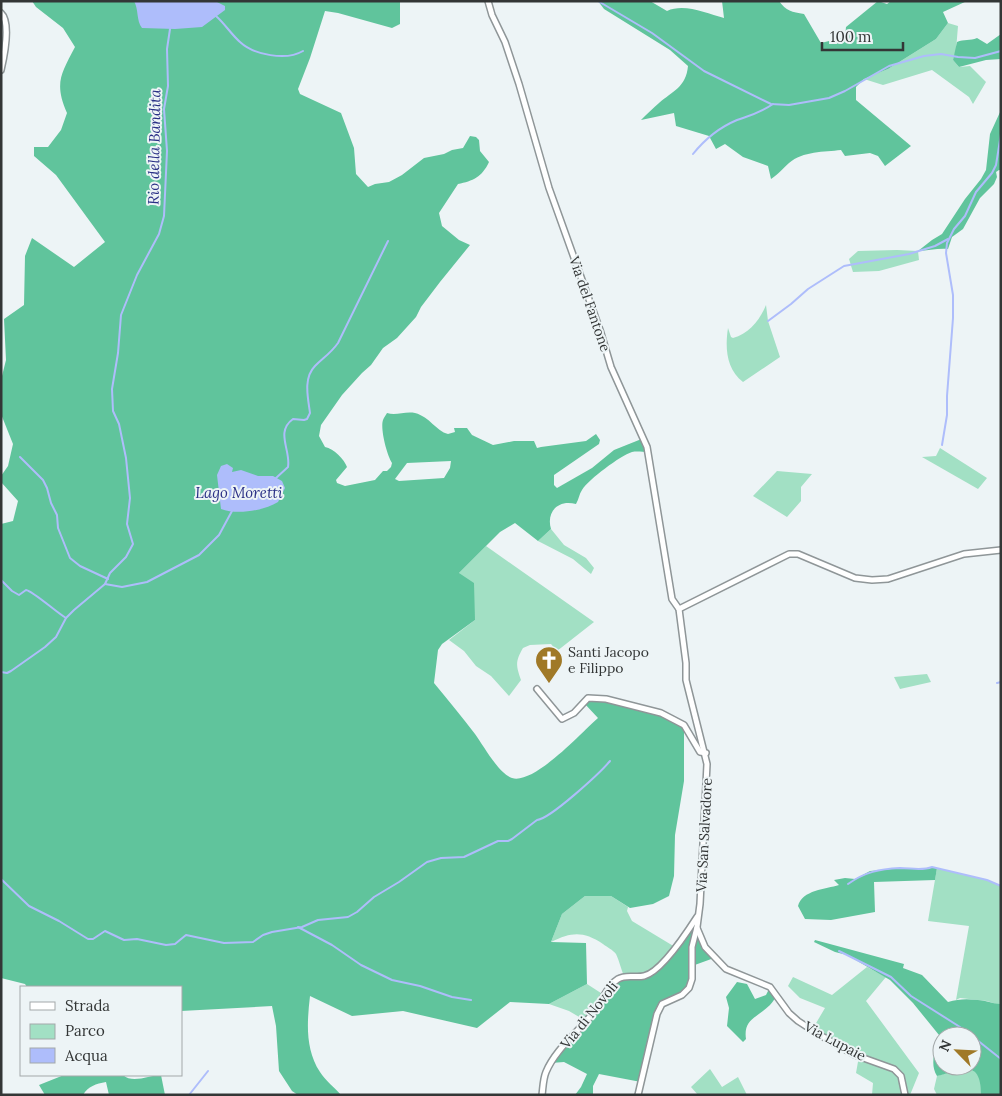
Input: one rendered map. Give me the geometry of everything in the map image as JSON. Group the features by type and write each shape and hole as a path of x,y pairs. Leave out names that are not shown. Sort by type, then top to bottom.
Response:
{"street":[{"name":"Via del Fantone","path":"488,1 519,84 549,188 612,367 647,447 672,599 680,608"},
{"path":"1,13 5,17 7,26 1,70"},
{"path":"680,608 789,554 798,554 855,578 872,580 888,579 964,554 1001,550"},
{"name":"Via San Salvadore","path":"680,608 686,680 706,753 708,781 700,904 697,916"},
{"path":"536,689 562,719 574,713 588,698 606,699 661,714 684,725 700,752 706,753"},
{"name":"Via Lupaie","path":"638,1095 657,1014 662,1004 682,995 689,988 692,979 692,947 697,927 697,916"},
{"name":"Via di Novoli","path":"542,1095 546,1074 551,1063 569,1039 591,1016 608,989 624,976 644,976 650,973 666,959 697,916"},
{"name":"Via Lupaie","path":"697,927 706,947 726,969 770,987 798,1021 818,1034 855,1055 894,1069 901,1076 905,1095"}],"green space":[{"path":"32,1 400,1 400,24 392,28 325,11 298,89 300,94 341,113 354,148 356,174 368,187 389,182 402,175 424,158 463,148 470,136 476,137 479,140 480,151 489,162 476,178 458,184 439,213 442,226 459,240 470,245 421,307 416,317 397,338 383,348 371,365 342,395 321,425 319,436 325,447 338,455 347,467 336,480 337,483 345,486 375,480 383,471 387,471 391,467 392,463 386,448 382,429 383,420 387,413 415,413 448,434 455,432 454,428 467,428 472,435 493,445 514,441 534,441 537,448 586,441 596,434 600,440 599,444 554,475 554,485 557,488 592,468 614,450 644,438 648,452 632,452 620,458 586,485 576,504 564,503 555,508 550,517 551,529 538,541 515,523 500,532 459,573 474,583 475,620 442,644 438,650 434,683 497,765 512,778 521,778 532,774 545,766 598,718 584,703 588,698 637,706 684,725 684,781 675,835 674,876 669,896 653,904 630,908 611,896 585,896 562,914 551,942 586,943 587,984 549,1004 510,1002 477,1028 403,1011 352,1016 310,996 308,1016 309,1045 315,1063 322,1075 341,1095 298,1095 292,1091 279,1071 276,1026 272,1006 182,1011 182,986 26,986 25,984 1,978 1,524 13,521 18,501 1,482 1,476 8,466 13,444 1,414 1,380 6,360 4,319 24,305 25,256 32,238 74,267 105,242 56,175 34,156 34,147 48,147 61,130 67,113 60,86 66,64 75,47 63,28 36,7","holes":["451,461 450,468 444,478 399,481 395,479 407,463"]},
{"path":"598,1 650,1 667,11 688,8 724,18 722,1 779,1 784,7 796,13 804,14 821,43 845,37 846,27 878,1 887,4 891,1 967,1 943,12 948,23 936,39 888,69 864,79 856,87 856,100 911,146 885,166 878,156 870,153 845,156 841,150 807,154 789,163 771,179 768,166 743,157 725,144 716,149 709,136 676,126 674,113 641,120 682,84 688,66 670,50 604,9"},
{"path":"948,23 958,26 956,50 953,60 959,67 970,66 986,82 973,104 969,97 932,70 883,85 864,79 888,69 936,39"},
{"path":"1001,34 1001,59 986,60 959,67 953,60 957,42 977,38 987,44"},
{"path":"1001,110 1001,170 996,172 997,177 994,184 980,198 963,229 952,237 948,249 918,251 942,234 981,179 986,170 990,134"},
{"path":"858,251 918,251 919,260 879,271 853,272 849,259"},
{"path":"766,305 768,321 780,357 743,382 733,371 728,357 728,328 733,338 749,330 761,316"},
{"path":"940,448 987,478 978,489 922,457 936,456"},
{"path":"777,471 812,474 801,487 801,501 787,517 753,496"},
{"path":"551,529 564,545 586,558 594,568 591,574 573,559 538,541"},
{"path":"486,546 594,622 557,651 551,644 530,645 523,648 517,664 521,680 509,696 491,676 476,666 464,651 449,640 475,620 459,573"},
{"path":"927,674 931,682 900,689 894,677"},
{"path":"901,868 927,869 937,868 935,880 874,882 875,912 831,920 805,919 798,906 800,901 809,893 839,885 834,880 855,879 870,871"},
{"path":"937,868 986,880 1001,886 1001,1004 960,998 956,1000 969,926 928,921"},
{"path":"585,896 611,896 628,907 627,911 632,921 675,947 650,973 624,976 616,954 596,940 577,934 565,936 551,942 562,914"},
{"path":"697,916 698,928 702,938 714,958 692,966 689,988 662,1004 641,1082 599,1074 593,1086 593,1095 575,1095 587,1074 564,1062 551,1063 617,979 644,976 666,959"},
{"path":"815,940 904,964 903,968 922,975 948,1002 971,999 1001,1004 1001,1095 981,1095 978,1076 982,1076 982,1026 932,1026 913,1003 890,980 847,955 835,952 814,942"},
{"path":"867,967 886,977 866,1001 919,1073 910,1095 872,1095 873,1083 856,1073 859,1056 812,1030 825,1008 800,998 788,986 793,977 832,995"},
{"path":"737,982 747,984 755,999 766,995 770,987 777,995 770,1005 749,1023 746,1039 743,1042 727,1026 729,1008 726,997"},
{"path":"587,984 604,995 586,1021 569,1011 549,1004"},
{"path":"710,1069 722,1087 738,1077 747,1095 698,1095 691,1087"},
{"path":"62,1076 124,1076 136,1079 161,1076 165,1095 109,1095 106,1082 87,1089 83,1095 45,1095 39,1085"},
{"path":"937,1076 979,1076 981,1095 937,1095 934,1089"}],"water":[{"path":"134,1 215,1 225,6 225,10 202,27 175,29 142,28"},
{"name":"Lago Moretti","path":"227,464 233,468 232,472 241,470 258,476 273,476 282,481 285,488 278,502 265,508 242,512 221,509 217,475 221,466"}],"waterway":[{"path":"598,1 652,33 704,71 771,104 789,105 829,98 889,66 924,56 941,54 975,58 1001,51"},
{"path":"216,16 240,42 253,50 279,56 288,56 303,51"},
{"name":"Rio della Bandita","path":"1,672 7,673 11,671 56,637 66,618 105,584 110,573 126,557 133,544 127,524 130,498 126,458 119,424 113,411 112,389 118,353 121,315 137,275 159,234 164,216 167,151 164,109 168,86 167,49 170,29"},
{"path":"693,154 702,143 718,130 737,120 760,112 773,104"},
{"path":"942,445 947,415 953,318 953,295 946,253 947,243 954,229 965,216 976,192 992,173 996,165 1001,134"},
{"path":"768,321 808,289 844,266 909,254 935,246 948,239"},
{"path":"276,478 288,467 284,435 288,424 293,419 307,419 310,413 307,388 311,371 338,343 388,241"},
{"path":"20,457 43,480 47,488 57,515 58,528 70,558 80,566 108,579"},
{"path":"105,584 122,587 147,582 199,555 219,535 232,511"},
{"path":"1,580 19,595 26,590 29,591 66,618"},
{"path":"997,683 1001,682"},
{"path":"1,879 29,906 59,921 88,939 93,939 105,931 124,940 137,939 166,945 175,944 186,935 224,943 253,942 263,935 272,932 302,927 318,920 348,917 357,912 374,897 427,862 441,858 464,857 498,841 512,839 537,820 563,804 586,785 610,761"},
{"path":"848,884 866,874 879,870 900,868 924,869 932,867 987,880 1001,886"},
{"path":"298,927 332,945 361,965 392,980 420,986 452,997 471,1000"},
{"path":"839,951 891,977 911,996 958,1026"},
{"path":"982,1044 1001,1059"},
{"path":"189,1095 208,1071"}],"place":[{"name":"Santi Jacopo e Filippo","path":"549,684"}]}
